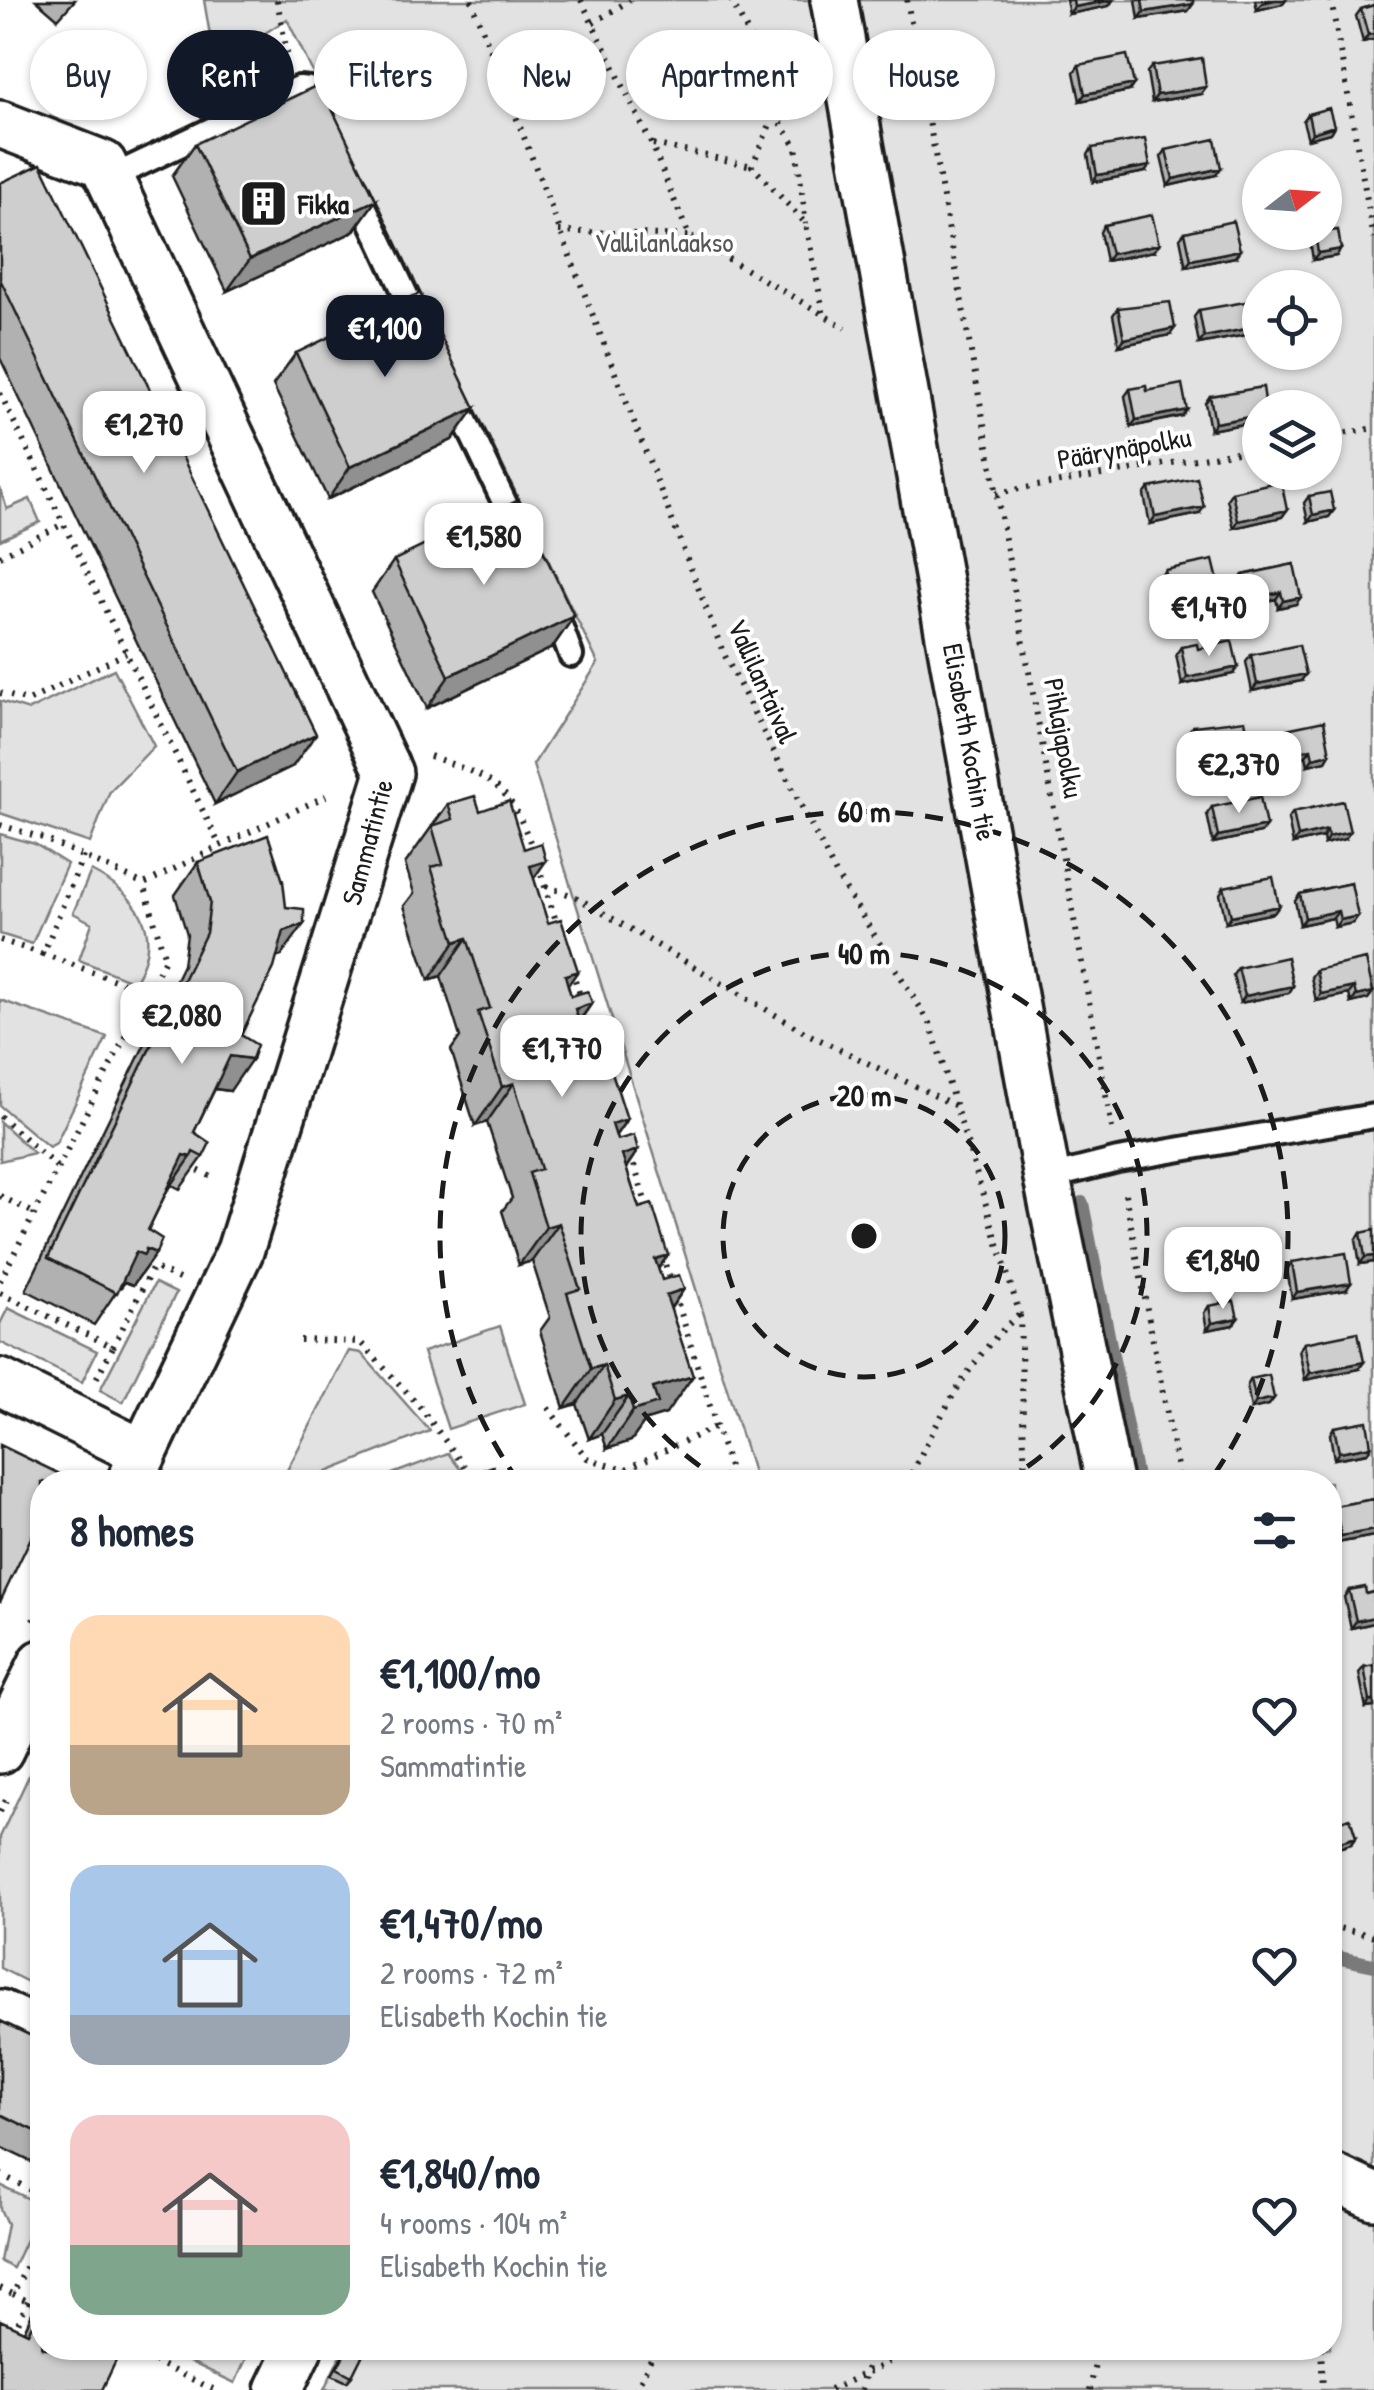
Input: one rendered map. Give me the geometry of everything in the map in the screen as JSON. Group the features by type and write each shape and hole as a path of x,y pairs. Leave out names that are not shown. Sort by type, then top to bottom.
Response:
{"street":[{"name":"Elisabeth Kochin tie","path":"834,0 1047,1178 1107,1470"},
{"path":"0,124 107,171"},
{"name":"Sammatintie","path":"107,171 390,773 240,1251 136,1468"},
{"path":"0,1382 136,1468"},
{"path":"0,1750 30,1688"},
{"path":"0,2013 30,2027"},
{"path":"1342,2181 1374,2196"},
{"path":"279,2390 293,2360"}],"lane":[{"path":"107,171 299,88 308,88 426,338"},
{"path":"443,373 528,551"},
{"path":"544,587 570,640 572,655"},
{"path":"1047,1178 1118,1160 1374,1116"}],"path":[{"path":"277,0 282,30"},
{"name":"Vallilantaival","path":"471,0 723,652 837,876 930,1023 960,1108 1020,1315 1025,1470"},
{"path":"582,0 652,143 689,236"},
{"path":"593,23 630,0"},
{"path":"731,0 747,30"},
{"name":"Pihlajapolku","path":"907,0 1178,1470"},
{"path":"1332,0 1374,240"},
{"path":"752,166 772,120"},
{"path":"780,120 796,146 824,318"},
{"path":"652,143 752,166 806,224"},
{"path":"559,231 689,236 824,318 901,354"},
{"path":"0,393 220,846"},
{"path":"1342,433 1374,428"},
{"name":"Päärynäpolku","path":"996,493 1242,451"},
{"path":"0,556 63,524"},
{"path":"0,693 28,701 126,653"},
{"path":"379,748 422,753 490,778 522,820 562,941"},
{"path":"144,884 326,796"},
{"path":"0,824 144,884"},
{"path":"42,954 83,856"},
{"path":"0,1281 164,959 144,884"},
{"path":"545,885 576,897 806,1033 960,1108"},
{"path":"0,940 148,992"},
{"path":"568,960 610,1090"},
{"path":"0,1116 59,1169"},
{"path":"628,1146 652,1221"},
{"path":"175,1158 227,1186"},
{"path":"0,1196 36,1214"},
{"path":"657,1240 728,1470"},
{"path":"141,1260 187,1283"},
{"path":"88,1393 153,1267"},
{"path":"0,1293 112,1347"},
{"path":"912,1470 953,1394 1001,1330 1020,1315 1072,1302"},
{"path":"300,1340 360,1342 417,1402 467,1470"},
{"path":"548,1408 587,1458 624,1470 717,1426"},
{"path":"1342,1929 1374,1936"},
{"path":"0,2174 30,2190"},
{"path":"12,2294 30,2259"},
{"path":"0,2288 30,2302"},
{"path":"8,2346 30,2307"},
{"path":"151,2360 215,2390"},
{"path":"636,2390 650,2360"},
{"path":"862,2390 867,2360"},
{"path":"830,2390 890,2360"},
{"path":"1090,2390 1096,2360"},
{"path":"1322,2360 1324,2390"}],"green space":[{"name":"Vallilanlaakso","path":"204,0 1374,0 1374,2390 324,2390 338,2360 1342,2360 1342,1470 752,1470 533,765 598,663 336,120 467,120 467,30 314,30 314,75 287,19 270,30 209,30"},
{"path":"0,488 7,509 30,499 40,522 0,540"},
{"path":"114,669 154,746 110,791 90,843 0,813 0,701 29,710"},
{"path":"0,834 35,844 67,864 32,944 0,934"},
{"path":"91,871 121,891 141,916 147,946 134,982 79,960 92,923 73,913"},
{"path":"0,1000 107,1037 56,1143 49,1147 0,1106"},
{"path":"0,1122 34,1153 0,1161"},
{"path":"155,1283 176,1293 123,1402 100,1390"},
{"path":"8,1308 97,1351 82,1382 0,1342 0,1324"},
{"path":"500,1326 525,1404 448,1429 423,1352"},
{"path":"349,1351 361,1353 430,1431 332,1470 287,1470"},
{"path":"448,1453 461,1470 403,1470"},
{"path":"30,1773 30,1983 0,1968 0,1837"},
{"path":"0,2185 30,2199 30,2231 13,2268 0,2261 7,2224 0,2209"},
{"path":"186,2360 246,2360 235,2383"}],"building":[{"path":"1073,0 1111,0 1074,7"},
{"path":"1142,0 1193,0 1193,4 1144,12"},
{"path":"1374,5 1374,33 1368,35 1361,9"},
{"path":"1127,55 1134,84 1085,94 1079,65"},
{"path":"1202,58 1206,87 1157,95 1152,66"},
{"name":"Fikka","path":"314,87 314,120 337,120 376,200 250,259 195,144 245,120 294,120 294,96"},
{"path":"1329,108 1334,126 1312,133 1308,114"},
{"path":"1145,139 1150,166 1097,175 1092,148"},
{"path":"1215,139 1221,168 1173,179 1166,150"},
{"path":"41,164 316,734 237,772 0,279 0,183"},
{"path":"1152,215 1159,244 1111,254 1104,225"},
{"path":"1233,221 1240,250 1191,260 1185,232"},
{"path":"420,293 475,408 350,467 296,353"},
{"path":"1170,302 1175,328 1124,339 1118,308"},
{"path":"1242,303 1242,330 1204,337 1199,310"},
{"path":"1182,384 1187,410 1136,420 1130,389 1146,386 1147,391"},
{"path":"1242,391 1242,418 1215,423 1210,396"},
{"path":"1197,478 1204,507 1155,517 1149,488"},
{"path":"1283,490 1287,510 1238,521 1232,492"},
{"path":"1330,492 1334,510 1313,515 1309,496"},
{"path":"519,500 574,616 449,676 394,560"},
{"path":"1213,560 1220,589 1171,599 1165,570"},
{"path":"1294,564 1301,597 1283,601 1281,592 1248,599 1243,575"},
{"path":"1232,641 1238,667 1187,678 1181,647 1197,644 1198,649"},
{"path":"1299,645 1306,674 1257,684 1251,655"},
{"path":"1245,720 1250,746 1199,756 1193,726"},
{"path":"1324,721 1330,754 1313,758 1311,749 1278,756 1272,732"},
{"path":"475,796 480,811 509,801 524,849 541,843 546,861 530,866 548,923 561,919 578,971 565,975 571,996 588,991 592,1003 575,1009 595,1071 610,1066 627,1119 612,1124 617,1140 634,1135 638,1150 622,1155 639,1208 652,1204 668,1255 655,1259 662,1280 679,1275 684,1289 666,1295 693,1376 653,1388 658,1403 633,1411 629,1396 615,1400 604,1365 591,1369 567,1293 580,1289 559,1223 546,1227 529,1173 541,1169 514,1083 502,1087 478,1012 490,1008 467,938 455,942 431,867 443,864 432,826 453,819 448,804"},
{"path":"1260,797 1266,826 1218,836 1212,807"},
{"path":"1343,801 1350,832 1328,837 1327,830 1298,837 1293,812"},
{"path":"268,835 283,881 286,907 304,909 304,924 284,931 274,968 241,1035 257,1045 252,1059 230,1056 194,1132 210,1143 203,1157 193,1152 191,1157 184,1155 148,1230 162,1239 156,1253 146,1249 144,1255 136,1252 117,1293 48,1258 206,933 210,902 198,862"},
{"path":"1273,877 1279,906 1231,916 1224,887"},
{"path":"1351,883 1358,916 1340,920 1338,911 1305,918 1300,894"},
{"path":"1287,957 1293,986 1245,996 1238,968"},
{"path":"1366,959 1373,992 1356,996 1354,987 1321,994 1316,970"},
{"path":"1374,1230 1374,1256 1365,1257 1361,1233"},
{"path":"1346,1253 1351,1283 1297,1292 1292,1262"},
{"path":"1234,1301 1238,1318 1212,1323 1209,1306"},
{"path":"1358,1332 1364,1362 1310,1373 1304,1343"},
{"path":"1269,1375 1274,1398 1256,1402 1251,1379"},
{"path":"1367,1421 1371,1446 1339,1452 1334,1427"},
{"path":"0,1445 52,1470 30,1470 30,1540 0,1602"},
{"path":"1374,1499 1374,1530 1342,1536 1342,1505"},
{"path":"1365,1587 1366,1594 1374,1592 1374,1617 1356,1621 1349,1590"},
{"path":"1374,1665 1374,1701 1370,1701 1364,1667"},
{"path":"1350,1818 1356,1837 1342,1841 1342,1820"},
{"path":"0,2021 30,2035 30,2128 0,2114"},
{"path":"0,2320 28,2333 30,2329 30,2360 116,2360 102,2390 0,2390"},
{"path":"341,2360 360,2360 352,2376 337,2368"}],"waterway":[{"path":"1082,1203 1135,1470"},
{"path":"1342,1958 1374,1965"}],"place":[{"name":"Fikka","path":"263,204"}]}
